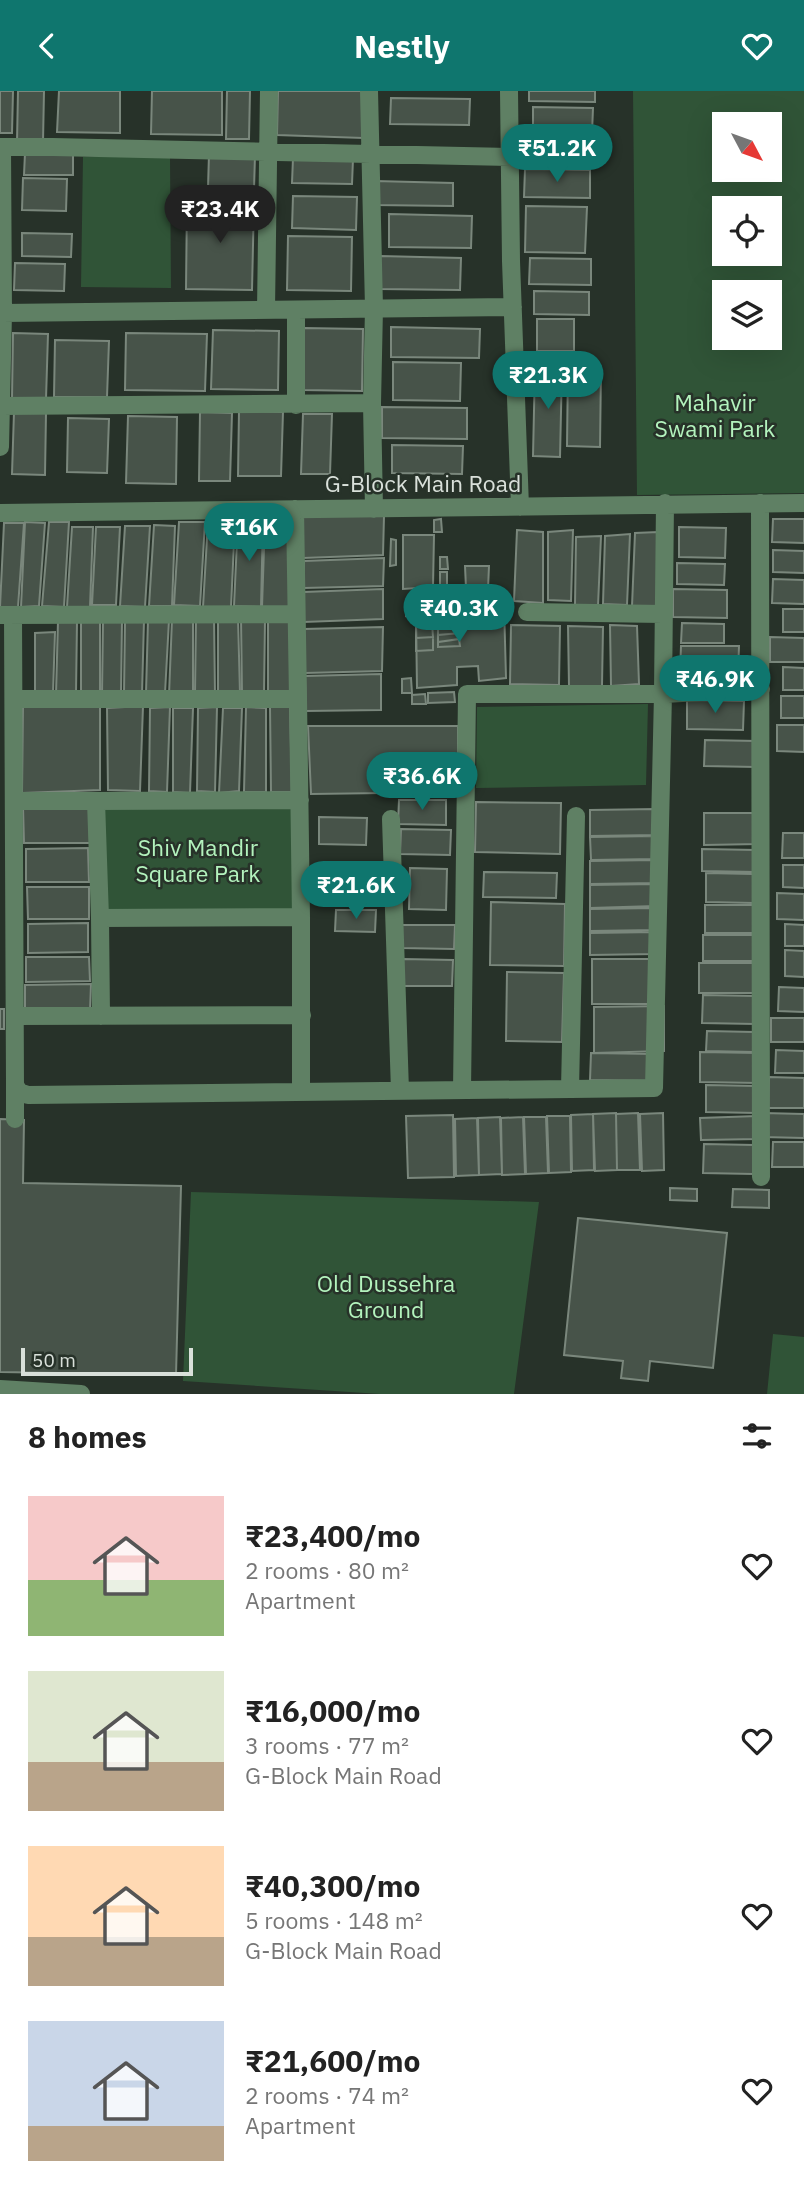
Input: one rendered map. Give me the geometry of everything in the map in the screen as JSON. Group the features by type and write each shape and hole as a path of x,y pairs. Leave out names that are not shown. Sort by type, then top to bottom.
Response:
{"street":[{"path":"266,310 269,91"},
{"path":"369,91 374,308 374,509"},
{"path":"509,91 520,507"},
{"path":"0,447 4,313 1,147 510,157"},
{"path":"4,313 513,307"},
{"path":"296,310 296,405"},
{"path":"1,406 372,403"},
{"path":"15,1085 19,1092 28,1095 654,1088 665,503"},
{"path":"760,503 761,1177"},
{"name":"G-Block Main Road","path":"0,513 804,503"},
{"path":"295,509 301,1091"},
{"path":"527,612 663,614"},
{"path":"15,1119 14,699 6,615 296,614"},
{"path":"462,1090 467,694 663,694 761,689"},
{"path":"14,699 298,699"},
{"path":"14,801 300,800"},
{"path":"96,801 101,1016"},
{"path":"570,1089 576,816"},
{"path":"391,819 400,1091"},
{"path":"100,918 301,917"},
{"path":"15,1016 302,1015"},
{"path":"0,1389 81,1394"}],"green space":[{"name":"Mahavir Swami Park","path":"633,91 804,91 804,493 637,495"},
{"path":"170,156 171,288 81,287 83,157"},
{"path":"648,704 646,785 476,788 477,707"},
{"name":"Shiv Mandir Square Park","path":"294,808 293,912 106,910 102,809"},
{"name":"Old Dussehra Ground","path":"191,1192 539,1202 514,1394 380,1394 183,1381"},
{"path":"773,1334 804,1337 804,1394 767,1394"}],"building":[{"path":"0,91 13,91 12,133 0,133"},
{"path":"18,91 44,91 43,142 17,142"},
{"path":"59,91 120,91 120,133 57,132"},
{"path":"152,91 222,91 222,135 151,134"},
{"path":"227,91 250,91 249,139 226,139"},
{"path":"278,91 364,91 363,138 277,135"},
{"path":"529,91 595,91 595,102 529,101"},
{"path":"391,98 470,99 469,125 390,124"},
{"path":"533,107 593,108 592,133 533,132"},
{"path":"527,141 593,142 593,164 527,163"},
{"path":"25,153 73,154 73,175 24,175"},
{"path":"209,154 255,155 254,189 208,188"},
{"path":"293,158 353,159 352,184 292,183"},
{"path":"525,169 590,170 590,198 524,197"},
{"path":"23,178 67,179 66,211 22,210"},
{"path":"375,181 453,183 453,206 374,205"},
{"path":"293,196 357,197 356,230 292,228"},
{"path":"187,200 254,201 252,290 186,289"},
{"path":"526,206 587,207 585,253 525,252"},
{"path":"389,214 472,216 471,248 389,247"},
{"path":"22,233 72,234 71,257 22,256"},
{"path":"288,236 352,237 351,291 287,290"},
{"path":"380,256 461,258 460,290 380,289"},
{"path":"530,258 591,259 591,285 529,284"},
{"path":"15,263 65,264 64,291 14,290"},
{"path":"534,291 589,292 589,315 534,314"},
{"path":"537,319 574,319 574,351 537,351"},
{"path":"391,327 480,329 479,358 391,357"},
{"path":"304,328 363,329 362,391 303,390"},
{"path":"213,330 279,331 278,390 211,389"},
{"path":"13,333 48,334 46,399 12,398"},
{"path":"126,333 207,334 205,391 125,390"},
{"path":"55,340 109,341 107,397 54,397"},
{"path":"393,362 461,363 460,401 393,400"},
{"path":"535,366 562,366 560,457 533,456"},
{"path":"568,366 601,367 600,447 567,446"},
{"path":"382,407 467,408 467,439 382,438"},
{"path":"239,411 283,412 281,476 238,476"},
{"path":"14,412 46,413 45,475 12,474"},
{"path":"200,412 232,413 230,481 199,481"},
{"path":"303,414 332,414 330,474 301,474"},
{"path":"128,416 177,417 176,484 126,483"},
{"path":"68,418 109,419 107,473 67,472"},
{"path":"392,445 463,446 462,474 392,473"},
{"path":"302,516 384,516 383,555 303,558"},
{"path":"238,519 263,519 261,607 234,606"},
{"path":"265,519 291,520 290,607 262,607"},
{"path":"441,519 442,532 434,532 434,520"},
{"path":"773,519 804,519 804,543 772,542"},
{"path":"208,521 235,521 231,607 203,607"},
{"path":"25,522 45,523 39,606 21,607"},
{"path":"49,522 69,522 64,607 42,606"},
{"path":"179,522 205,522 200,606 174,605"},
{"path":"4,523 24,523 18,607 0,607"},
{"path":"154,525 175,526 172,606 149,606"},
{"path":"125,526 150,526 145,607 120,606"},
{"path":"72,527 93,527 90,607 67,607"},
{"path":"96,527 120,527 116,605 92,605"},
{"path":"679,527 726,528 725,558 679,557"},
{"path":"517,530 543,532 543,603 514,601"},
{"path":"573,530 571,601 548,600 548,532"},
{"path":"658,532 657,607 632,606 635,533"},
{"path":"630,534 627,605 603,604 605,536"},
{"path":"403,535 434,535 433,587 403,589"},
{"path":"601,536 598,606 575,605 576,537"},
{"path":"391,539 396,540 396,565 390,566"},
{"path":"773,550 804,551 804,573 773,572"},
{"path":"440,557 447,557 448,569 440,569"},
{"path":"384,558 383,586 304,588 304,561"},
{"path":"677,563 725,564 724,585 677,584"},
{"path":"465,566 489,566 488,589 466,588"},
{"path":"440,572 447,572 447,585 440,585"},
{"path":"773,579 804,580 804,604 772,603"},
{"path":"383,589 383,619 304,622 304,592"},
{"path":"673,589 727,590 727,618 673,617"},
{"path":"454,601 456,619 479,617 480,607 504,605 506,678 479,681 478,666 457,667 457,685 417,688 416,617 423,615 424,603"},
{"path":"454,601 456,619 439,621 437,602"},
{"path":"420,603 421,614 406,616 406,605"},
{"path":"504,605 505,624 474,626 474,618 479,617 480,607"},
{"path":"783,609 804,609 804,632 783,632"},
{"path":"196,618 214,618 215,695 195,693"},
{"path":"218,618 238,618 240,694 218,693"},
{"path":"241,618 265,619 264,693 242,693"},
{"path":"268,618 290,618 290,693 268,692"},
{"path":"100,619 100,694 81,694 81,620"},
{"path":"172,619 193,619 193,694 169,695"},
{"path":"103,620 122,620 121,694 102,694"},
{"path":"144,620 142,694 124,694 125,621"},
{"path":"148,620 169,620 165,693 146,693"},
{"path":"58,621 77,621 76,693 56,694"},
{"path":"432,623 433,637 416,638 416,625"},
{"path":"682,623 724,624 724,643 681,643"},
{"path":"459,625 460,633 438,635 438,627"},
{"path":"511,625 560,626 559,685 510,684"},
{"path":"610,625 637,626 639,684 611,686"},
{"path":"568,626 603,627 602,686 569,686"},
{"path":"383,627 382,671 305,673 304,629"},
{"path":"55,632 53,693 35,694 35,633"},
{"path":"460,633 459,639 438,642 438,635"},
{"path":"433,637 433,650 416,651 416,638"},
{"path":"770,637 804,638 804,662 770,662"},
{"path":"459,639 460,646 438,647 438,642"},
{"path":"681,646 739,646 738,674 680,673"},
{"path":"783,667 804,668 804,690 783,690"},
{"path":"381,674 381,710 306,711 305,676"},
{"path":"411,678 412,693 402,693 402,679"},
{"path":"454,692 455,702 428,703 428,693"},
{"path":"425,694 426,704 412,704 412,695"},
{"path":"781,696 804,696 804,718 781,718"},
{"path":"687,700 744,701 743,730 687,729"},
{"path":"23,704 100,706 100,790 22,793"},
{"path":"143,706 140,791 108,790 107,708"},
{"path":"290,706 292,792 271,792 270,707"},
{"path":"170,707 167,792 149,791 150,708"},
{"path":"217,707 215,792 197,791 198,708"},
{"path":"246,707 266,708 266,792 244,792"},
{"path":"173,708 193,708 190,793 173,792"},
{"path":"223,708 242,708 239,791 219,793"},
{"path":"777,725 804,725 804,752 777,751"},
{"path":"308,726 458,726 458,792 311,794"},
{"path":"705,740 757,741 756,767 704,766"},
{"path":"399,800 446,800 446,825 398,824"},
{"path":"476,802 561,803 560,854 475,852"},
{"path":"23,807 89,807 90,843 24,843"},
{"path":"656,809 657,835 590,836 590,810"},
{"path":"704,813 758,813 759,844 704,845"},
{"path":"319,817 367,818 366,845 319,844"},
{"path":"401,829 451,830 450,855 400,854"},
{"path":"783,833 804,833 804,858 782,858"},
{"path":"656,836 656,859 591,860 590,837"},
{"path":"88,848 89,882 26,882 26,849"},
{"path":"702,849 756,850 756,872 702,871"},
{"path":"656,860 656,883 590,884 590,861"},
{"path":"783,865 804,865 804,888 783,887"},
{"path":"410,868 447,869 446,910 409,909"},
{"path":"484,872 557,873 556,898 483,897"},
{"path":"706,873 753,874 753,903 706,902"},
{"path":"656,884 656,906 590,908 590,885"},
{"path":"27,887 89,887 89,919 28,919"},
{"path":"777,893 804,894 804,920 777,919"},
{"path":"491,902 565,904 564,966 490,965"},
{"path":"705,905 759,905 759,933 705,933"},
{"path":"655,908 656,930 590,931 590,909"},
{"path":"336,910 376,910 375,932 335,931"},
{"path":"88,923 88,952 28,953 28,924"},
{"path":"785,924 804,925 804,946 785,946"},
{"path":"402,925 455,925 454,949 401,948"},
{"path":"656,932 656,954 590,955 590,933"},
{"path":"703,935 759,935 759,961 703,961"},
{"path":"785,950 804,951 804,977 785,976"},
{"path":"26,957 89,957 90,981 26,982"},
{"path":"403,959 453,960 452,986 402,986"},
{"path":"592,959 656,959 656,1004 592,1004"},
{"path":"699,963 759,963 759,993 699,993"},
{"path":"507,972 564,973 562,1042 506,1041"},
{"path":"91,984 90,1011 25,1010 25,985"},
{"path":"779,987 804,988 804,1012 778,1011"},
{"path":"703,995 756,996 755,1024 702,1023"},
{"path":"664,1006 664,1051 594,1053 594,1007"},
{"path":"0,1009 4,1009 4,1029 0,1029"},
{"path":"771,1018 804,1018 804,1042 771,1042"},
{"path":"707,1031 754,1032 753,1052 706,1051"},
{"path":"776,1050 804,1051 804,1073 775,1073"},
{"path":"700,1052 759,1053 758,1083 700,1082"},
{"path":"591,1053 655,1054 654,1081 590,1080"},
{"path":"769,1077 804,1078 804,1108 768,1108"},
{"path":"706,1085 757,1086 757,1113 706,1112"},
{"path":"616,1113 617,1170 595,1171 593,1114"},
{"path":"638,1113 640,1170 617,1170 616,1114"},
{"path":"663,1113 664,1170 642,1171 640,1114"},
{"path":"763,1113 804,1114 804,1138 762,1137"},
{"path":"593,1114 594,1170 572,1171 571,1115"},
{"path":"453,1115 454,1177 408,1178 406,1116"},
{"path":"547,1116 570,1116 571,1172 549,1173"},
{"path":"757,1116 758,1139 701,1140 700,1118"},
{"path":"500,1117 502,1174 479,1175 478,1118"},
{"path":"523,1117 525,1174 502,1175 501,1118"},
{"path":"524,1117 546,1117 548,1173 526,1174"},
{"path":"477,1118 479,1175 456,1176 455,1119"},
{"path":"0,1119 24,1120 23,1183 181,1186 176,1375 0,1372"},
{"path":"773,1142 804,1142 804,1167 772,1167"},
{"path":"704,1144 754,1145 753,1174 703,1173"},
{"path":"670,1188 697,1189 697,1201 670,1200"},
{"path":"733,1189 769,1190 769,1208 732,1207"},
{"path":"578,1218 727,1233 713,1368 650,1361 648,1381 621,1378 623,1361 564,1355"}]}
